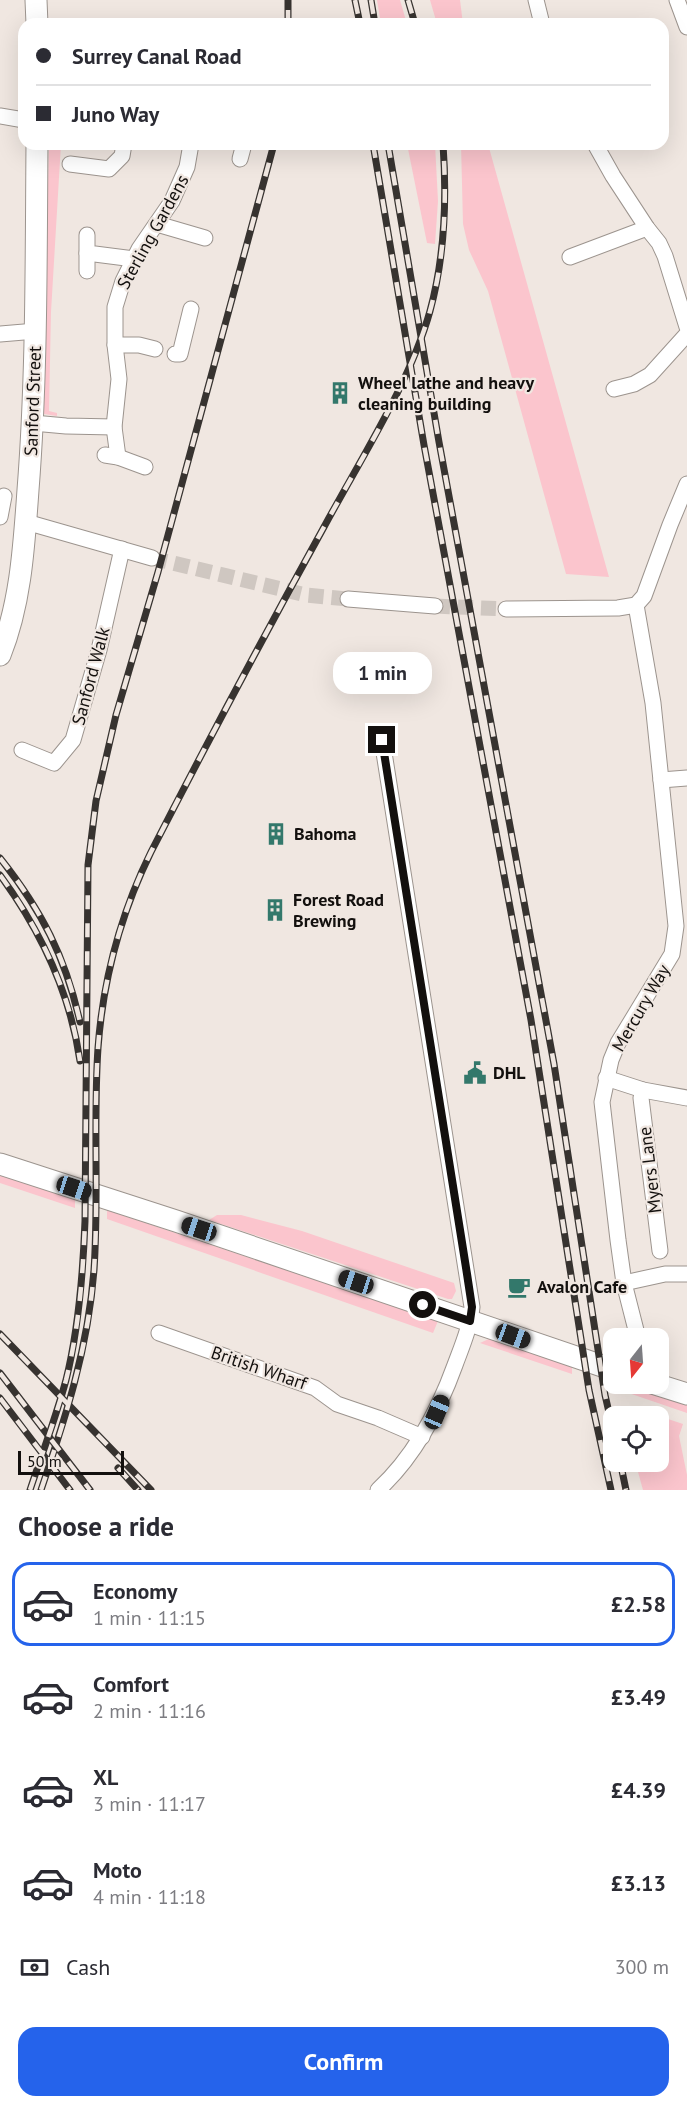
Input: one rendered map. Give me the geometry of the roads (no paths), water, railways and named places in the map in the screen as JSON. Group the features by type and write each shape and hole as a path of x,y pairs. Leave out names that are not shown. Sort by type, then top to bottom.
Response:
{"street":[{"path":"36,0 37,18"},
{"path":"536,0 540,18"},
{"path":"677,0 687,27"},
{"path":"0,116 18,119"},
{"name":"Sanford Street","path":"0,655 9,634 23,562 8,519 33,423 37,150"},
{"path":"70,164 109,169 122,156 123,150"},
{"name":"Sterling Gardens","path":"145,467 114,454 119,379 115,345 115,307 123,281 134,259 172,201 188,168 190,150"},
{"path":"599,150 647,228 659,243 687,327"},
{"path":"157,224 205,238"},
{"path":"570,257 647,228"},
{"path":"87,235 87,271"},
{"path":"87,253 134,259"},
{"path":"176,354 180,354 191,309"},
{"path":"0,334 36,331"},
{"path":"614,389 634,384 650,375 687,334"},
{"path":"115,345 139,345 155,349"},
{"path":"33,423 114,427"},
{"path":"506,609 585,610 636,605 644,596 687,484"},
{"path":"3,496 8,519 152,558"},
{"name":"Sanford Walk","path":"22,750 54,763 73,740 99,650 122,549"},
{"path":"348,599 435,606"},
{"name":"Mercury Way","path":"635,1328 624,1283 602,1102 606,1078 618,1043 672,954 676,926 653,703 636,605"},
{"path":"378,1490 422,1437 444,1394 470,1321 472,1307 382,740"},
{"path":"661,780 687,778"},
{"path":"606,1078 643,1090 687,1098"},
{"name":"Myers Lane","path":"643,1090 641,1098 660,1251"},
{"path":"0,1164 603,1366"},
{"path":"624,1283 665,1274 687,1274"},
{"name":"British Wharf","path":"159,1333 315,1388 337,1404 422,1437"},
{"path":"669,1388 687,1394"}],"tunnel":[{"path":"152,558 306,595 348,599"},
{"path":"435,606 506,609"}],"railway":[{"path":"288,0 288,18"},
{"path":"355,0 359,18"},
{"path":"371,0 374,18"},
{"path":"408,0 413,18"},
{"path":"30,1490 66,1380 80,1301 85,1221 88,865 96,801 116,715 158,572 272,150"},
{"path":"374,150 424,445 531,1020 589,1390 611,1490"},
{"path":"389,150 439,442 554,1064 608,1406"},
{"path":"41,1490 75,1382 87,1327 94,1270 96,1104 100,1022 109,972 122,923 140,875 172,811 383,421 410,366 430,311 439,270 445,207 443,150"},
{"path":"0,858 28,897 50,935 67,976 80,1022"},
{"path":"0,875 15,896 52,963 69,1011 80,1061"},
{"path":"0,1334 151,1490"},
{"path":"0,1373 90,1490"},
{"path":"0,1398 70,1490"},
{"path":"118,1468 138,1490"},
{"path":"622,1472 626,1490"}],"place":[{"name":"Wheel lathe and heavy cleaning building","path":"340,393"},
{"name":"Bahoma","path":"276,834"},
{"name":"Forest Road Brewing","path":"275,910"},
{"name":"DHL","path":"475,1073"},
{"name":"Avalon Cafe","path":"519,1287"}]}
